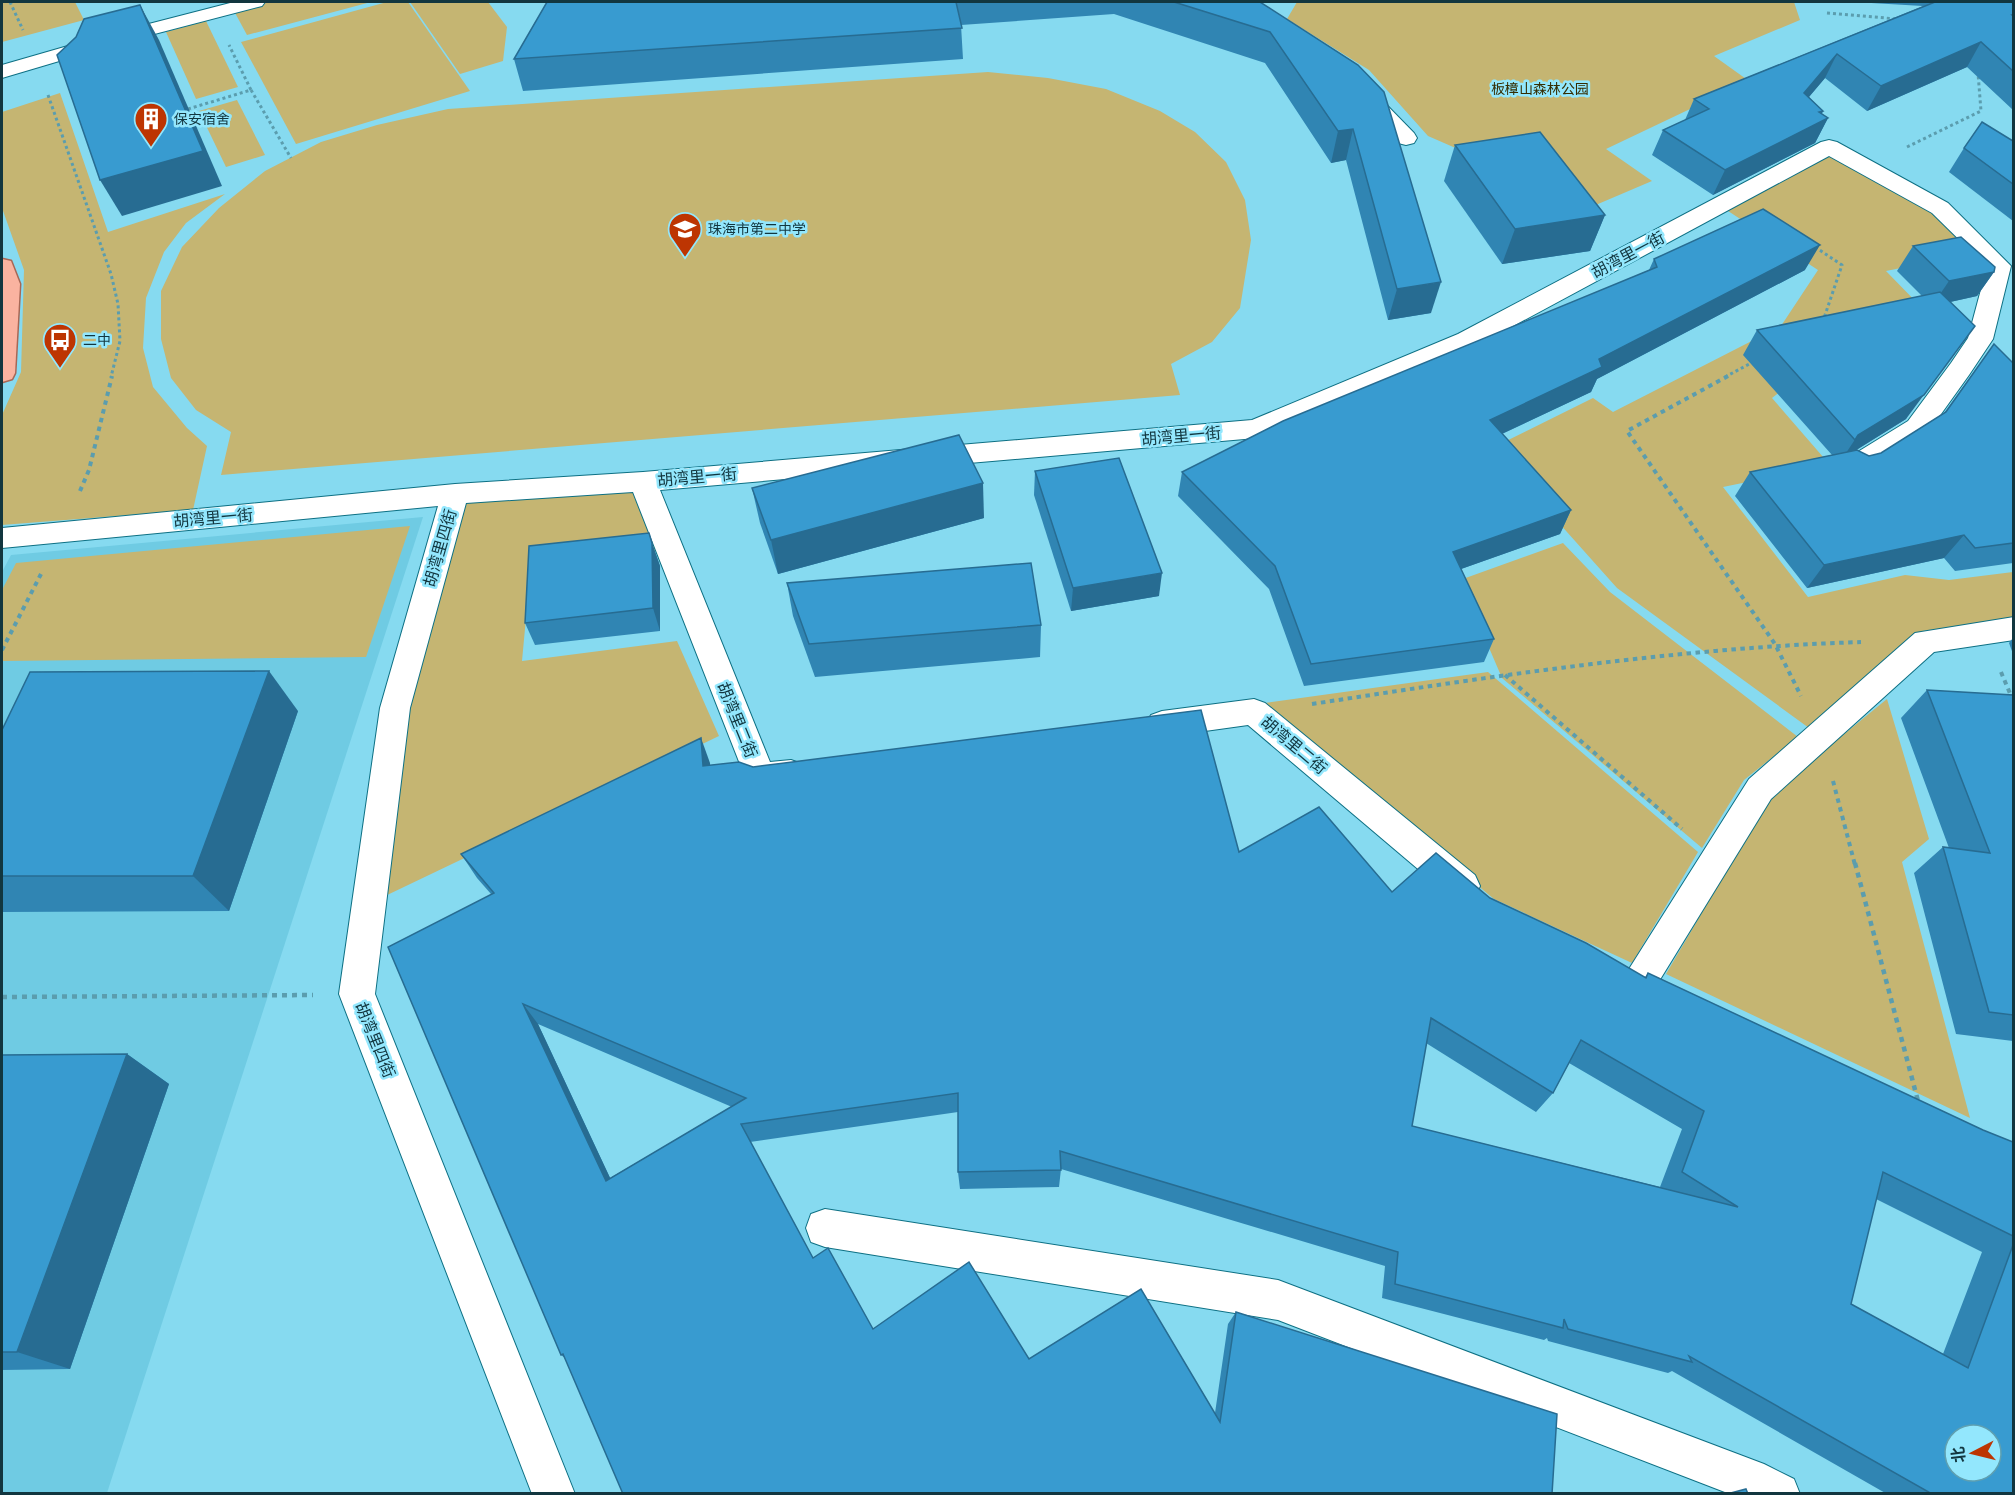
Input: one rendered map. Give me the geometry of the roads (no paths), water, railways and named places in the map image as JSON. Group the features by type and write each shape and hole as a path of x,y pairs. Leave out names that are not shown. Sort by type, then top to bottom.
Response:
{"main road":[{"path":"2,267 7,284 2,373"}],"lane":[{"path":"2,72 255,2"},
{"path":"1351,81 1406,138"},
{"name":"胡湾里一街","path":"2,538 455,494 643,482 1256,429 1467,340 1829,147 1940,208 1999,266 1980,339 1954,378 1917,428 1853,468"},
{"name":"胡湾里二街","path":"643,482 760,777 819,769"},
{"name":"胡湾里四街","path":"455,494 395,708 357,994 554,1494"},
{"path":"1641,980 1760,789 1926,641 2013,628"},
{"name":"胡湾里二街","path":"1137,728 1254,712 1489,908"},
{"path":"1610,965 1673,995"},
{"path":"825,1228 1278,1300 1764,1485 1779,1494"}],"place":[{"name":"保安宿舍","path":"151,148"},
{"name":"珠海市第二中学","path":"685,258"},
{"name":"二中","path":"60,369"}],"park label":[{"name":"板樟山森林公园","path":"1540,89"}]}
